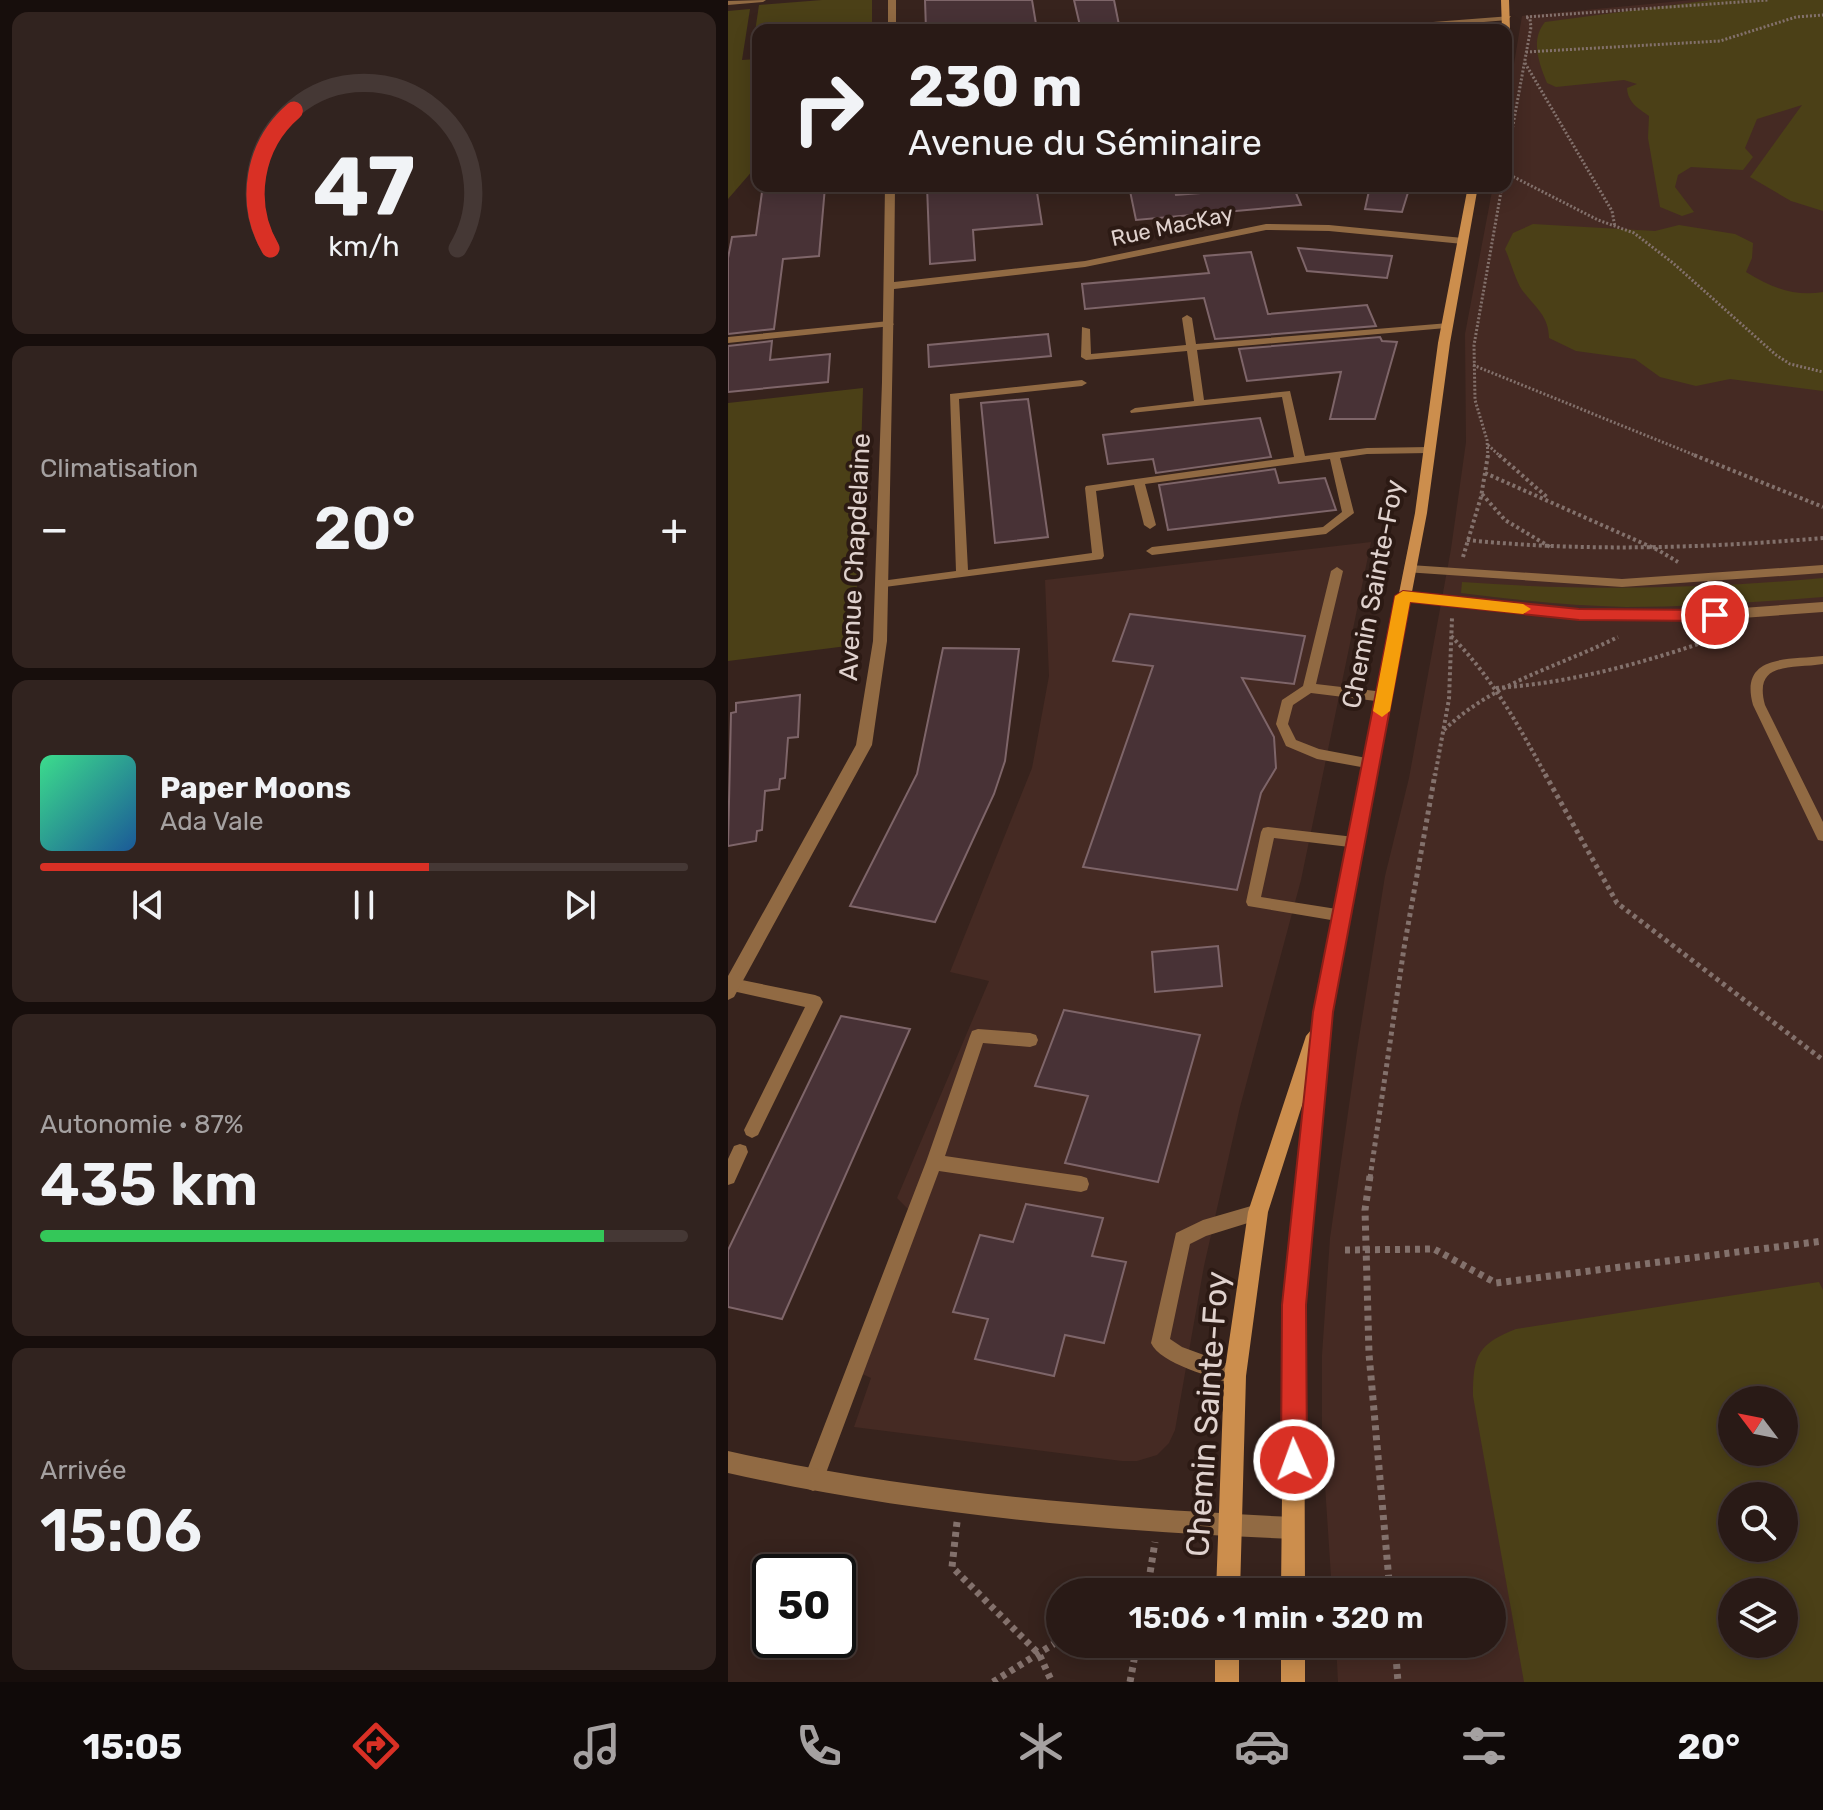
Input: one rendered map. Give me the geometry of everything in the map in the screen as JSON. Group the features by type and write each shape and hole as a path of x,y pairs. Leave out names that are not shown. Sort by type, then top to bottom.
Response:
{"main road":[{"path":"1505,0 1506,24"},
{"name":"Chemin Sainte-Foy","path":"1293,1578 1294,1305 1323,1012 1410,569 1446,325 1472,192"},
{"name":"Chemin Sainte-Foy","path":"1228,1578 1235,1376 1258,1212 1323,1012"},
{"path":"1227,1658 1227,1682"},
{"path":"1293,1658 1293,1682"}],"street":[{"path":"892,0 892,24"},
{"path":"1420,24 1507,16"},
{"name":"Avenue Chapdelaine","path":"730,989 864,745 880,641 890,192"},
{"name":"Rue MacKay","path":"890,286 1085,264 1266,227 1329,228 1463,241"},
{"path":"1410,569 1622,583 1823,569"},
{"path":"1403,596 1579,614 1715,615 1823,607"},
{"path":"728,1462 813,1481 959,1505 1293,1528"}],"lane":[{"path":"728,3 763,0"},
{"path":"1187,318 1200,404"},
{"path":"728,340 889,324"},
{"path":"1085,329 1086,357 1446,325"},
{"path":"962,574 954,396 1082,383"},
{"path":"1135,411 1286,393 1300,460"},
{"path":"881,585 1098,556 1090,488 1367,451 1429,450"},
{"path":"1152,551 1326,530 1348,513 1334,455"},
{"path":"1139,482 1150,525"},
{"path":"1309,688 1337,571"},
{"path":"1823,660 1769,667 1761,671 1755,684 1759,705 1823,836"},
{"path":"1372,764 1317,754 1291,743 1282,724 1287,703 1309,688 1384,697"},
{"path":"1343,916 1253,902 1268,832 1358,842"},
{"path":"730,989 815,1002 752,1130"},
{"path":"813,1481 934,1162 978,1036 1030,1040"},
{"path":"728,1177 740,1152"},
{"path":"934,1162 1081,1184"},
{"path":"1235,1376 1176,1354 1160,1343 1165,1306 1182,1239 1203,1228 1258,1212"}],"path":[{"path":"1507,16 1768,0"},
{"path":"1526,52 1720,41 1796,17 1823,15"},
{"path":"1512,131 1531,23 1526,17"},
{"path":"1525,63 1612,211 1615,227"},
{"path":"1512,176 1615,227 1634,233 1673,263 1776,355 1790,364 1823,372"},
{"path":"1462,563 1482,494 1488,445 1475,400 1473,365 1501,192"},
{"path":"1473,365 1823,507"},
{"path":"1488,445 1555,504"},
{"path":"1485,473 1658,550 1679,563"},
{"path":"1482,494 1505,520 1551,548"},
{"path":"1467,540 1551,548 1658,550 1823,538"},
{"path":"1389,1578 1369,1354 1365,1210 1404,948 1444,731 1450,683 1452,613"},
{"path":"1450,636 1470,655 1511,712 1617,903 1823,1060"},
{"path":"1444,731 1459,713 1495,688 1618,637"},
{"path":"1495,688 1529,686 1650,661 1719,637"},
{"path":"1345,1250 1434,1249 1496,1283 1823,1241"},
{"path":"959,1505 952,1567 1039,1654 1052,1682"},
{"path":"1149,1578 1158,1521"},
{"path":"993,1682 1046,1649"},
{"path":"1130,1682 1134,1658"},
{"path":"1396,1658 1398,1682"}],"shaded area":[{"path":"872,0 872,24 756,24 759,5"},
{"path":"1692,0 1823,0 1823,1682 1338,1682 1337,1658 1506,1658 1506,1578 1331,1578 1322,1439 1322,1355 1330,1238 1357,1050 1385,876 1409,778 1451,549 1466,442 1465,334 1492,192 1512,192 1512,75 1522,16"},
{"path":"1711,0 1823,0 1823,211 1791,201 1750,177 1802,105 1757,119 1745,148 1753,157 1743,170 1691,167 1678,175 1675,187 1694,212 1682,216 1660,207 1648,138 1649,116 1634,105 1627,88 1637,84 1624,80 1556,87 1547,83 1537,44 1545,22"},
{"path":"750,9 742,60 752,59 752,171 728,199 728,11"},
{"path":"1533,224 1655,231 1679,225 1735,234 1753,243 1752,258 1746,272 1783,290 1823,292 1823,391 1730,379 1696,386 1660,377 1635,359 1576,351 1549,338 1544,318 1522,290 1505,249 1513,233"},
{"path":"863,388 855,645 728,661 728,403"},
{"path":"1371,542 1301,880 1240,1107 1204,1266 1175,1430 1169,1443 1157,1455 1137,1461 1122,1461 854,1427 871,1378 849,1368 909,1210 897,1198 989,981 950,972 1032,768 1049,676 1045,580"},
{"path":"1823,578 1823,597 1700,605 1585,605 1461,593 1462,582 1643,588"},
{"path":"1819,1282 1823,1290 1823,1682 1524,1682 1473,1396 1474,1370 1480,1353 1516,1329"}],"building":[{"path":"925,0 1032,0 1036,24 926,24"},
{"path":"1074,0 1114,0 1119,24 1080,24"},
{"path":"762,192 825,192 819,256 783,259 774,329 728,334 728,258 732,237 756,235"},
{"path":"927,192 1037,192 1042,224 973,230 975,260 930,264"},
{"path":"1130,192 1175,192 1176,195 1296,192 1301,205 1136,220"},
{"path":"1369,192 1408,192 1402,212 1365,209"},
{"path":"1298,248 1392,256 1387,278 1307,271"},
{"path":"1251,252 1268,314 1367,305 1376,326 1215,339 1204,298 1085,309 1082,284 1209,273 1204,256"},
{"path":"1048,334 1051,356 929,367 928,345"},
{"path":"1380,337 1382,341 1397,342 1375,419 1330,419 1341,372 1247,381 1239,349"},
{"path":"772,341 770,360 830,354 828,382 728,392 728,346"},
{"path":"1028,399 1048,537 995,543 981,403"},
{"path":"1260,418 1271,457 1156,473 1153,459 1108,464 1103,435"},
{"path":"1275,469 1279,483 1325,478 1336,510 1168,530 1159,485"},
{"path":"1130,614 1305,636 1294,684 1242,678 1274,737 1276,768 1261,793 1237,890 1083,867 1153,666 1113,661"},
{"path":"943,648 1019,649 1005,761 994,794 935,922 850,906 917,774"},
{"path":"800,695 798,737 788,738 785,778 780,779 779,789 765,791 762,830 757,831 756,841 728,846 731,713 736,712 736,703"},
{"path":"1218,946 1222,986 1155,992 1152,952"},
{"path":"1064,1010 1200,1035 1158,1182 1065,1163 1088,1096 1035,1086"},
{"path":"841,1016 910,1029 782,1319 728,1307 728,1250"},
{"path":"1026,1204 1103,1218 1092,1256 1126,1262 1104,1343 1065,1335 1054,1376 975,1359 988,1319 953,1312 980,1235 1013,1242"}],"slow traffic":[{"path":"1382,711 1403,596 1523,609"}],"route":[{"path":"1294,1460 1294,1305 1323,1012 1403,596 1579,614 1715,615"}]}
